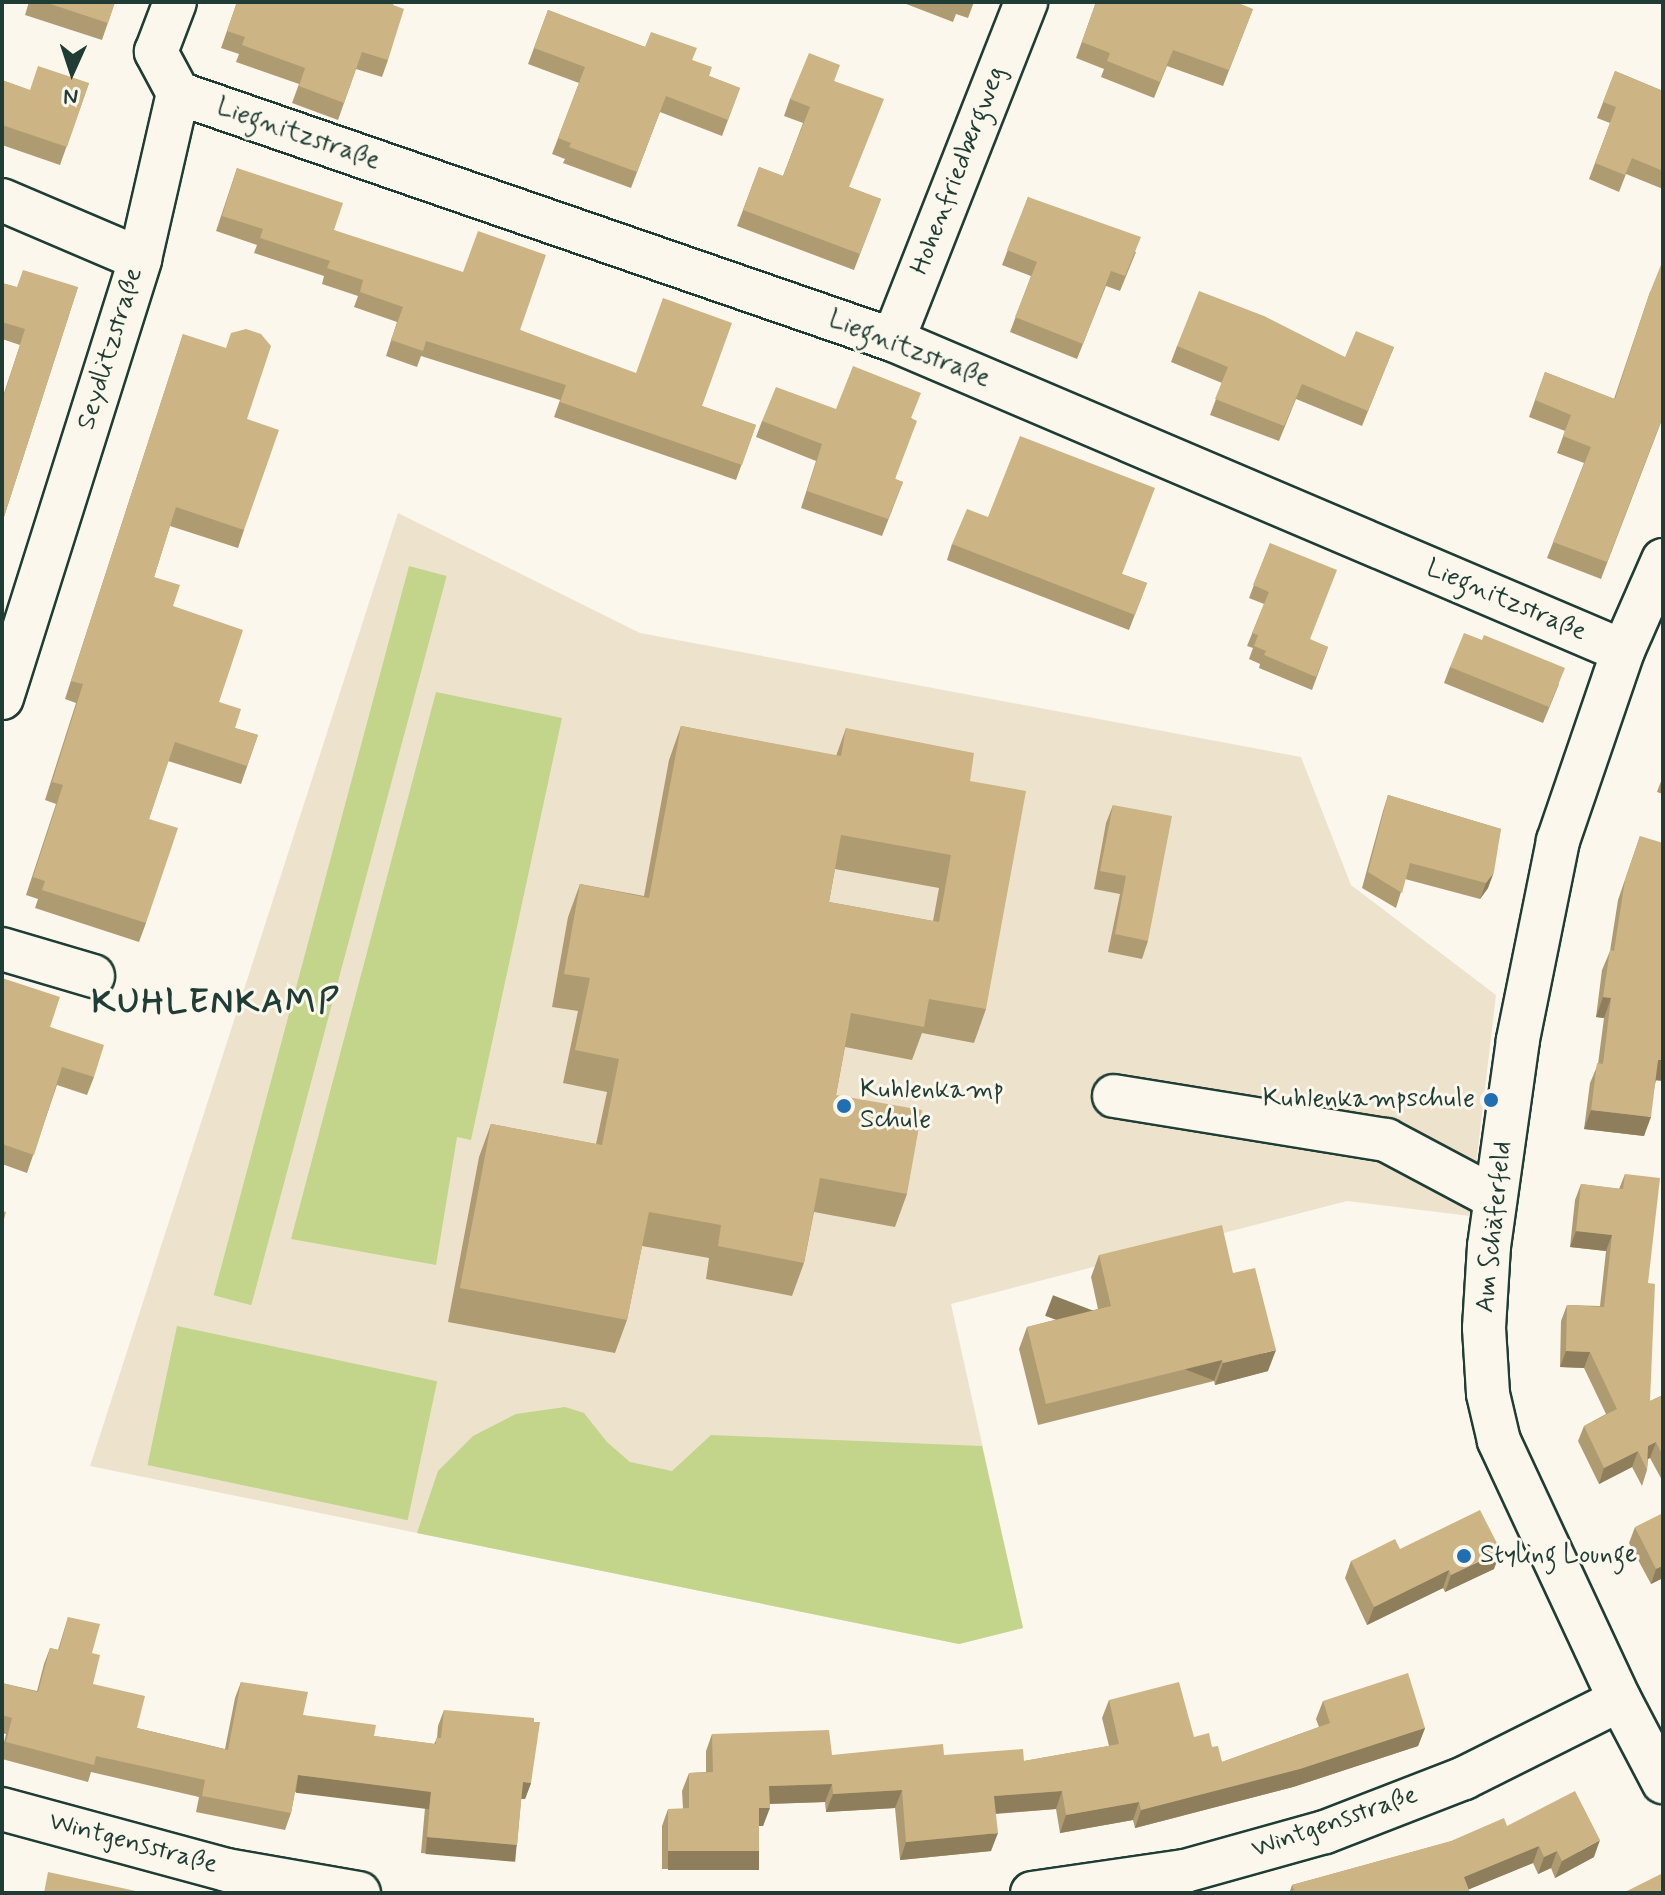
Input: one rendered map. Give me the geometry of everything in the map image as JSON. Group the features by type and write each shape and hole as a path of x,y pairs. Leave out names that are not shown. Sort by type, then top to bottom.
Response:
{"street":[{"path":"175,2 156,52 178,93"},
{"name":"Hohenfriedbergweg","path":"893,340 1026,2"},
{"name":"Seydlitzstraße","path":"2,698 140,259 178,93"},
{"name":"Liegnitzstraße","path":"178,93 893,340 1623,651"},
{"path":"2,200 140,259"},
{"name":"Am Schäferfeld","path":"1663,560 1623,651 1558,841 1533,953 1495,1198 1484,1328 1488,1394 1499,1441 1620,1700 1663,1782"},
{"path":"2,949 93,976"},
{"path":"1114,1096 1386,1140 1495,1198"},
{"name":"Wintgensstraße","path":"1032,1893 1187,1882 1464,1778 1620,1700"},
{"name":"Wintgensstraße","path":"2,1809 225,1881 359,1893"}],"shaded area":[{"name":"Kuhlenkamp Schule","path":"398,513 640,633 1301,757 1351,885 1496,995 1470,1216 1347,1201 951,1304 1023,1628 959,1644 90,1466"}],"green space":[{"path":"409,566 447,576 251,1305 214,1295"},
{"path":"436,692 562,718 471,1140 457,1137 436,1265 291,1239"},
{"path":"177,1326 437,1381 408,1520 147,1465"},
{"path":"565,1407 584,1413 607,1442 630,1462 672,1471 711,1435 982,1446 1023,1628 959,1644 417,1533 438,1471 473,1436 516,1414"}],"building":[{"path":"44,2 115,2 108,23"},
{"path":"237,2 394,2 393,5 404,9 388,60 362,52 344,103 299,86 305,68 242,45 245,37 227,31"},
{"path":"1096,2 1236,2 1253,9 1229,70 1173,50 1160,82 1107,61 1110,53 1082,42"},
{"path":"548,10 645,47 651,32 697,48 692,60 712,67 709,76 740,88 728,120 666,96 637,172 569,147 571,143 558,138 585,67 534,48"},
{"path":"809,53 840,65 834,81 884,99 849,187 881,199 860,254 743,210 759,167 783,176 810,107 790,99"},
{"path":"38,66 89,83 67,147 2,125 2,80 30,90"},
{"path":"1615,71 1663,91 1663,171 1632,158 1625,175 1595,163 1616,107 1603,102"},
{"path":"237,168 343,203 334,230 463,272 478,231 546,255 520,330 636,373 663,298 732,323 702,406 756,425 742,465 560,402 566,385 426,341 423,351 391,340 403,307 360,292 363,280 327,268 330,261 260,238 263,229 222,216"},
{"path":"1028,197 1141,237 1125,276 1111,271 1083,344 1015,317 1037,262 1007,250"},
{"path":"1663,260 1663,416 1607,562 1553,542 1591,447 1563,436 1571,415 1535,400 1545,372 1615,399"},
{"path":"23,270 78,287 4,517 2,401 25,329 2,322 2,283 17,287"},
{"path":"1199,291 1264,316 1345,357 1356,331 1394,347 1368,411 1302,384 1284,426 1215,399 1228,367 1177,346"},
{"path":"246,329 261,334 271,346 247,419 279,430 244,530 176,507 154,577 180,585 173,606 243,630 219,702 241,709 235,728 258,735 247,766 175,742 149,819 178,828 146,923 42,890 45,881 33,877 63,785 52,782 83,684 71,681 183,334 226,348 231,333"},
{"path":"853,366 921,393 911,418 917,421 895,479 903,482 888,519 807,491 822,444 762,421 776,387 836,409"},
{"path":"1020,436 1155,488 1122,574 1147,583 1135,615 952,544 967,509 988,517"},
{"path":"1270,543 1337,570 1310,639 1328,647 1316,677 1264,655 1266,651 1254,646 1258,635 1252,633 1269,592 1253,585"},
{"path":"1464,633 1482,640 1484,635 1565,668 1549,707 1450,667"},
{"path":"681,726 841,756 846,728 974,753 970,781 1026,791 986,1009 929,999 924,1027 851,1013 836,1095 922,1110 907,1194 820,1178 804,1263 718,1246 721,1225 649,1212 627,1320 460,1288 491,1124 602,1145 619,1059 575,1050 590,978 564,974 580,884 649,898","holes":["841,835 951,855 939,922 829,902"]},
{"path":"1388,795 1501,829 1494,872 1486,883 1410,863 1402,893 1368,872"},
{"path":"1113,805 1172,816 1148,941 1115,934 1126,876 1100,871"},
{"path":"1640,836 1663,843 1663,1060 1658,1060 1651,1117 1591,1110 1597,1063 1603,1064 1611,998 1603,997 1610,950 1614,951 1625,880"},
{"path":"2,978 60,997 50,1027 104,1045 94,1077 62,1067 34,1155 2,1144"},
{"path":"1625,1174 1660,1178 1648,1283 1655,1284 1650,1401 1663,1395 1663,1456 1656,1442 1648,1446 1647,1470 1638,1451 1604,1468 1584,1426 1617,1409 1590,1352 1566,1351 1567,1305 1604,1307 1612,1235 1576,1231 1581,1184 1623,1189"},
{"path":"1222,1225 1233,1273 1255,1268 1276,1350 1223,1363 1222,1360 1046,1404 1027,1327 1111,1306 1099,1255"},
{"path":"1480,1510 1501,1551 1451,1575 1449,1570 1374,1607 1351,1561 1395,1539 1400,1549"},
{"path":"1663,1513 1663,1565 1656,1569 1635,1527"},
{"path":"68,1617 100,1624 92,1653 100,1655 93,1684 145,1696 137,1728 228,1750 241,1682 308,1692 303,1715 376,1725 374,1736 436,1744 436,1738 441,1738 444,1710 534,1718 534,1722 540,1722 531,1783 523,1782 517,1845 427,1837 431,1792 298,1775 291,1813 202,1796 205,1780 96,1756 94,1765 6,1742 12,1718 2,1715 2,1683 38,1692 50,1648 59,1650"},
{"path":"1408,1673 1425,1728 1300,1769 1141,1810 1139,1802 1066,1815 1062,1791 994,1796 998,1833 906,1842 902,1790 833,1794 832,1784 769,1786 770,1808 759,1808 759,1851 668,1851 668,1809 689,1808 689,1773 713,1772 712,1734 829,1730 832,1755 943,1744 944,1755 1023,1749 1024,1761 1119,1744 1109,1700 1179,1682 1194,1737 1209,1733 1212,1747 1218,1746 1222,1762 1330,1723 1323,1701"},
{"path":"1575,1791 1600,1840 1562,1861 1557,1851 1544,1857 1539,1846 1464,1877 1470,1893 1283,1893 1294,1890 1292,1885 1451,1841 1504,1818 1507,1826"},
{"path":"48,1872 145,1893 44,1893"},
{"path":"1663,1873 1663,1893 1623,1893"}],"place":[{"name":"Kuhlenkampschule","path":"1491,1100"},
{"name":"Kuhlenkamp Schule","path":"844,1106"},
{"name":"Styling Lounge","path":"1464,1556"}],"district":[{"name":"KUHLENKAMP","path":"216,1003"}]}
